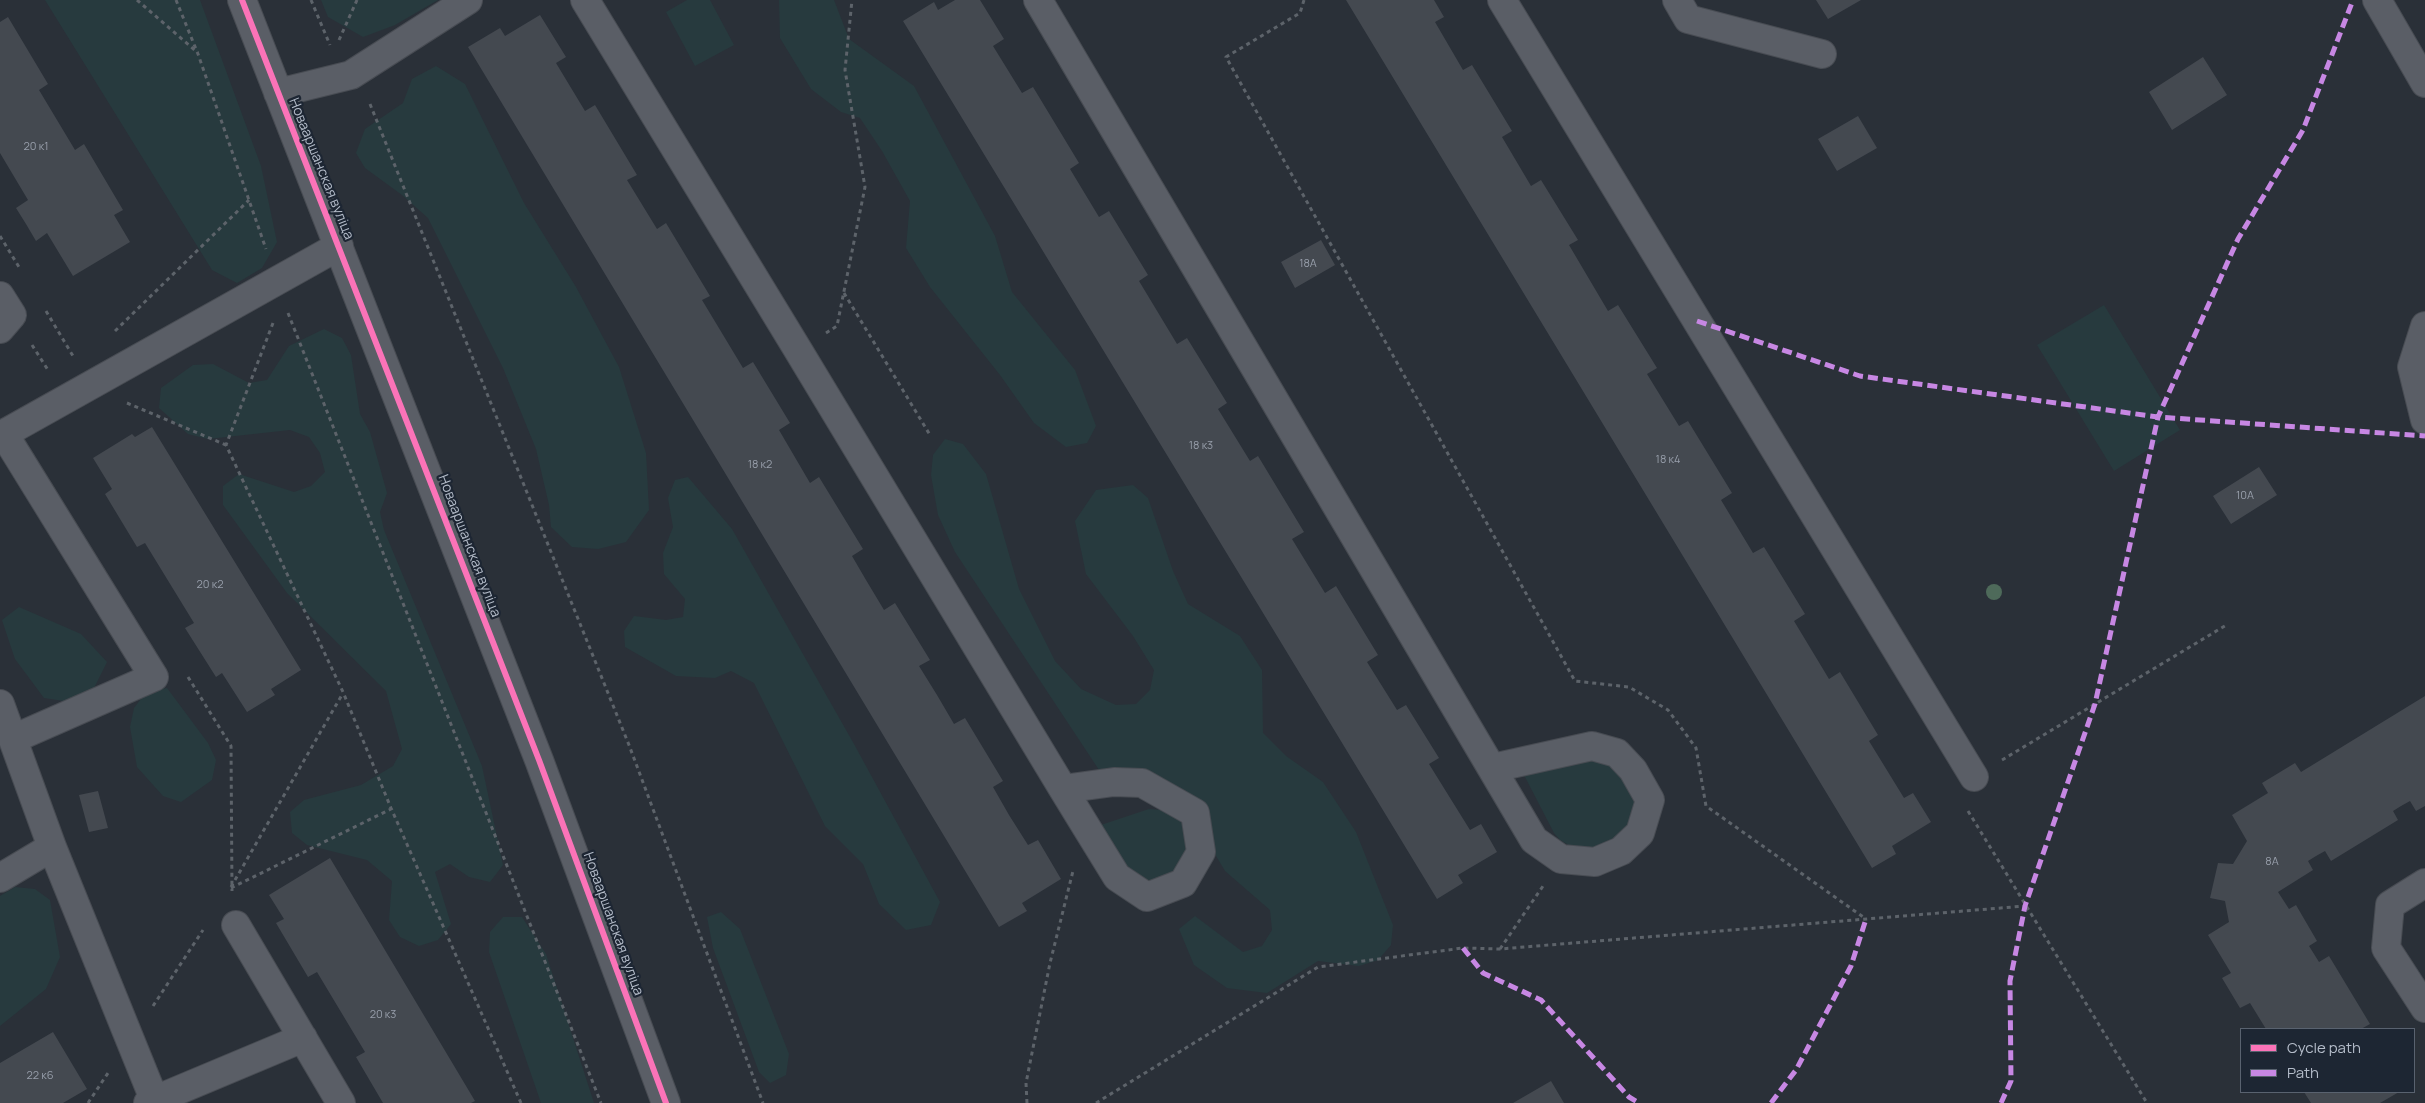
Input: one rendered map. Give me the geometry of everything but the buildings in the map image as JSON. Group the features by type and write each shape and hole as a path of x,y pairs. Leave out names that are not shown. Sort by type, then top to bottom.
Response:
{"street":[{"name":"Новааршанская вуліца","path":"242,0 539,760 666,1103"},
{"path":"278,94 351,75 468,0"},
{"path":"586,0 1063,789 1085,824 1116,876 1147,897 1183,883 1201,852 1195,813 1142,783 1114,782 1063,789"},
{"path":"1038,0 1534,840 1561,859 1595,862 1621,851 1640,833 1650,800 1633,770 1617,753 1592,746 1493,768"},
{"path":"1502,0 1974,777"},
{"path":"1676,0 1688,19 1822,54"},
{"path":"2377,0 2425,83"},
{"path":"13,739 154,677 2,435 88,387 280,289 339,246"},
{"path":"2425,326 2412,367 2425,420"},
{"path":"0,704 52,847 130,1040 151,1101 302,1038"},
{"path":"0,878 52,847"},
{"path":"2425,883 2390,905 2386,948 2425,1008"},
{"path":"236,925 341,1103"}],"path":[{"path":"137,0 198,54"},
{"path":"176,0 198,54 280,289 601,1103"},
{"path":"311,0 333,52 373,108 622,727 764,1103"},
{"path":"333,52 357,0"},
{"path":"798,350 837,326 865,187 845,70 852,0"},
{"path":"1304,0 1300,13 1226,57 1575,681 1629,687 1668,710 1696,748 1706,806 1866,919"},
{"path":"113,333 249,200"},
{"path":"226,445 280,289"},
{"path":"844,293 930,435"},
{"path":"4,313 48,370 226,445 343,692 391,808 521,1103"},
{"path":"64,360 81,351"},
{"path":"48,370 56,365"},
{"path":"2147,1103 1968,813 1974,777 2228,624"},
{"path":"184,672 231,746 230,889"},
{"path":"225,897 343,692"},
{"path":"230,889 391,808"},
{"path":"1027,1103 1026,1083 1050,963 1085,824"},
{"path":"1500,948 1561,859"},
{"path":"1096,1103 1318,966 1463,948 1500,948 2025,906"},
{"path":"88,1103 204,928"}],"green space":[{"path":"45,0 200,0 261,166 277,242 262,268 237,283 212,270"},
{"path":"321,0 438,0 395,25 363,37 328,17"},
{"path":"687,0 710,0 734,45 695,66 666,12"},
{"path":"779,0 834,0 849,39 914,86 995,236 1012,292 1075,370 1096,426 1087,443 1066,447 1034,423 1000,375 930,287 906,248 910,201 882,151 860,118 841,112 811,89 780,38"},
{"path":"436,66 465,84 524,203 576,287 619,367 646,453 649,510 626,542 598,549 572,547 551,527 549,505 536,449 503,368 428,218 402,195 365,168 356,153 365,129 403,103 412,79"},
{"path":"2104,305 2180,430 2114,471 2037,345"},
{"path":"324,329 342,338 351,355 360,414 370,432 387,493 380,512 384,530 482,766 503,865 490,882 469,877 450,864 435,872 451,924 438,940 419,946 400,937 389,920 392,881 367,860 307,845 292,833 290,812 304,800 361,785 393,766 402,749 386,691 287,593 223,505 223,486 239,474 294,492 311,486 325,472 320,453 309,437 290,430 208,439 188,434 159,408 161,388 193,365 213,364 249,383 267,380 289,346"},
{"path":"945,439 963,444 986,474 1019,589 1055,661 1081,689 1116,705 1136,704 1150,690 1154,670 1133,636 1086,574 1075,521 1096,490 1133,485 1148,498 1173,571 1188,604 1240,636 1262,670 1263,733 1286,756 1323,782 1356,832 1393,925 1391,945 1378,960 1359,966 1318,961 1267,993 1227,988 1194,965 1179,929 1195,916 1243,952 1262,946 1272,930 1270,910 1225,871 1184,802 1105,779 955,552 938,515 931,475 933,455"},
{"path":"688,477 732,529 854,744 940,902 931,925 906,930 879,904 863,864 825,826 754,683 731,671 715,678 676,676 625,647 624,631 634,616 666,620 683,617 685,599 664,574 663,553 673,527 668,498 675,480"},
{"path":"19,607 81,634 107,662 94,688 70,702 44,698 15,659 2,620"},
{"path":"167,688 208,743 216,760 212,780 181,802 163,796 137,767 130,727 134,708 147,691"},
{"path":"1578,759 1605,759 1636,792 1636,819 1603,849 1576,849 1560,840 1554,833 1524,775"},
{"path":"1149,809 1163,810 1181,821 1185,827 1190,848 1177,873 1151,882 1131,874 1101,825"},
{"path":"15,887 35,889 50,900 60,957 46,989 0,1026 0,896"},
{"path":"721,912 740,929 789,1054 786,1075 770,1083 759,1072 713,948 707,917"},
{"path":"503,917 522,917 546,954 594,1103 541,1103 489,952 490,932"}],"marked path":[{"path":"2001,1103 2011,1081 2010,981 2025,906 2095,704 2158,417 2238,239 2303,130 2353,0"},
{"path":"1697,321 1860,376 2158,417 2425,436"},
{"path":"1771,1103 1796,1070 1851,966 1866,919"},
{"path":"1463,948 1483,973 1541,1000 1629,1097 1639,1103"}],"cycle path":[{"path":"242,0 539,760 666,1103"}]}
